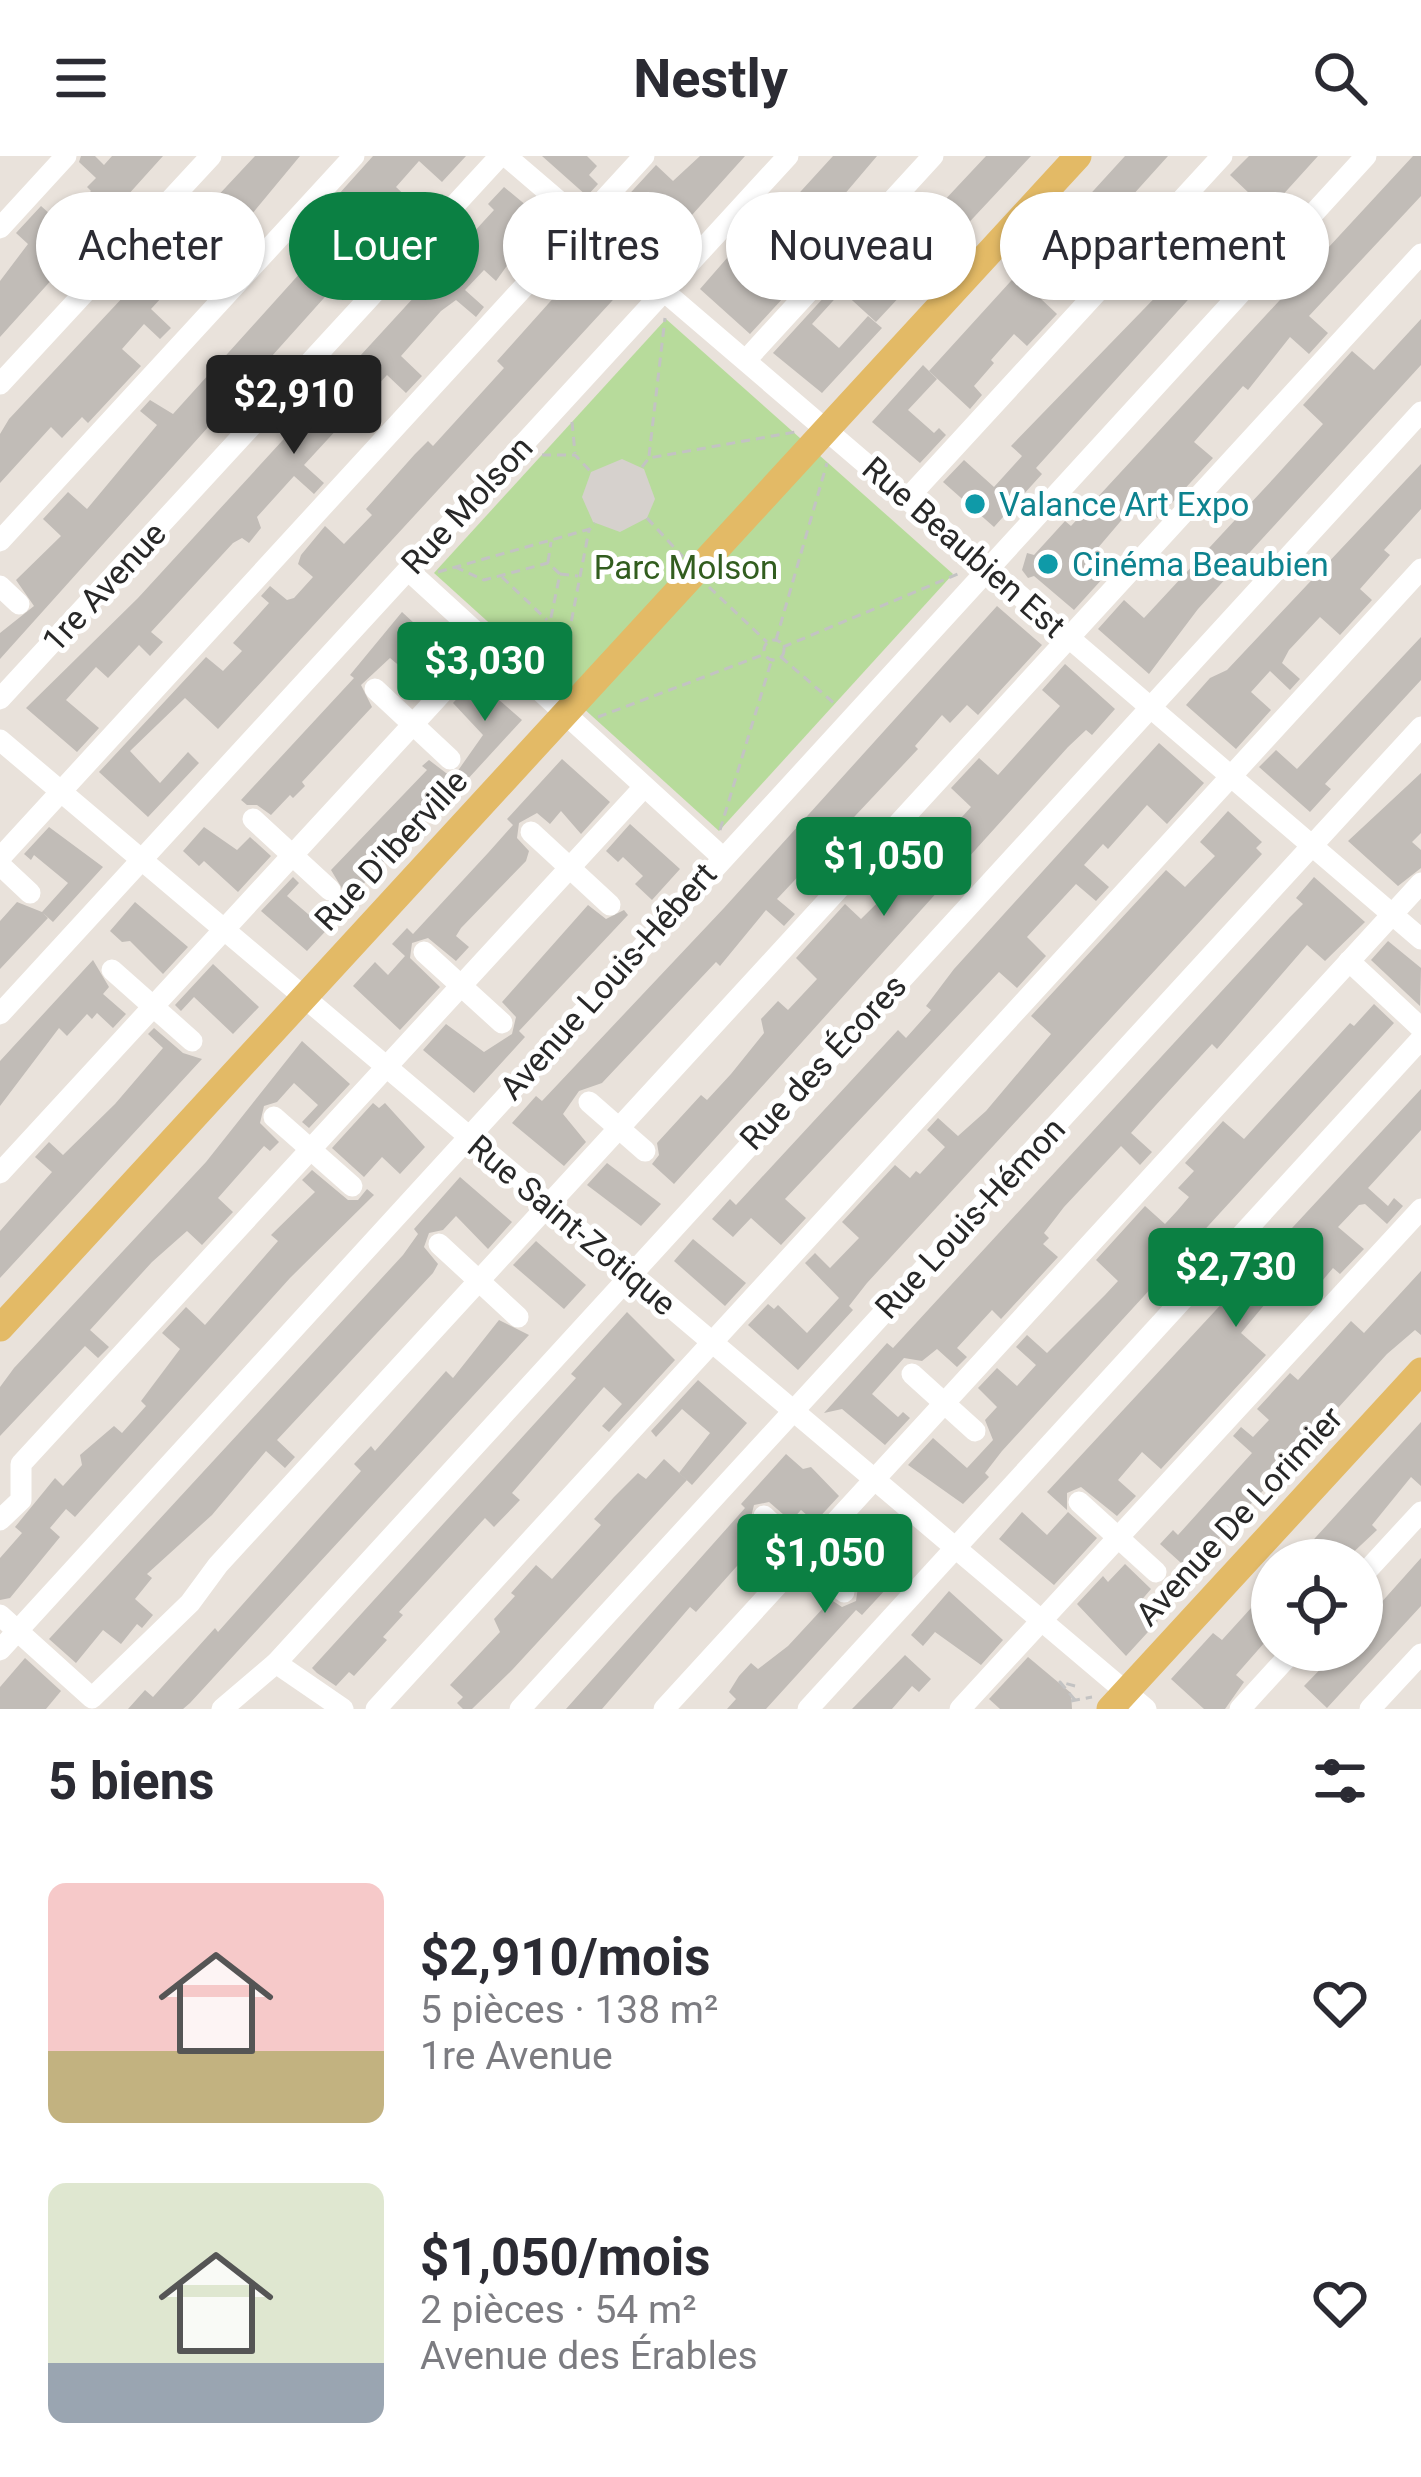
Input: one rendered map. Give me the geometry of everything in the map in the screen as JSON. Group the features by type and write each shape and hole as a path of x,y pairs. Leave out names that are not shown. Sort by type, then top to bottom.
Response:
{"main road":[{"name":"Rue D'Iberville","path":"0,1328 304,997 579,715 828,429 1078,156"},
{"name":"Avenue De Lorimier","path":"1118,1702 1421,1371"}],"street":[{"path":"0,228 66,156"},
{"path":"0,384 211,156"},
{"path":"0,541 354,156"},
{"name":"Rue Beaubien Est","path":"503,156 548,192"},
{"name":"1re Avenue","path":"0,699 503,156"},
{"path":"611,192 644,156"},
{"name":"Rue Molson","path":"702,250 788,156"},
{"path":"746,360 933,156"},
{"path":"907,499 1222,156"},
{"name":"Avenue Louis-Hébert","path":"0,1650 1366,156"},
{"path":"0,1615 98,1704 190,1604 218,1565 1421,254"},
{"path":"30,893 0,861 512,300"},
{"name":"Rue Molson","path":"0,1014 657,300"},
{"name":"Rue Beaubien Est","path":"674,300 1421,939"},
{"name":"Rue des Écores","path":"223,1709 275,1664 628,1273 1421,412"},
{"path":"376,1709 1421,569"},
{"path":"408,570 485,645 579,715 644,787 722,857"},
{"path":"0,586 20,604"},
{"path":"0,1173 485,645"},
{"path":"375,689 450,759"},
{"name":"Rue Louis-Hémon","path":"520,1709 1421,727"},
{"name":"Rue Saint-Zotique","path":"0,740 1039,1622 1118,1702"},
{"path":"0,1520 21,1500 21,1465 644,787"},
{"path":"254,819 330,890"},
{"path":"531,832 610,905"},
{"path":"664,1709 1421,883"},
{"path":"424,952 502,1023"},
{"path":"1349,962 1421,1028"},
{"path":"112,970 193,1041"},
{"path":"808,1709 1421,1040"},
{"path":"590,1102 645,1150"},
{"path":"274,1117 352,1186"},
{"path":"960,1709 1421,1209"},
{"path":"439,1244 518,1317"},
{"path":"912,1374 975,1431"},
{"path":"1079,1502 1156,1572"},
{"path":"1383,1553 1421,1512"},
{"path":"764,1516 844,1592"},
{"path":"1370,1709 1421,1654"},
{"path":"275,1664 337,1708"},
{"path":"1240,1709 1275,1671"}],"path":[{"path":"642,467 649,458 667,319"},
{"path":"572,422 575,455 591,472"},
{"path":"649,458 794,432"},
{"path":"542,455 575,455"},
{"path":"776,640 827,460"},
{"path":"647,518 684,558"},
{"path":"558,687 595,523"},
{"path":"434,573 590,529"},
{"path":"548,563 551,540"},
{"path":"548,563 560,574 580,576"},
{"path":"454,567 484,580 548,563"},
{"path":"560,574 548,646 564,657"},
{"path":"783,647 953,574"},
{"path":"501,576 550,622"},
{"path":"708,586 767,642"},
{"path":"767,642 776,640"},
{"path":"776,640 783,647"},
{"path":"765,654 767,642"},
{"path":"781,656 783,647"},
{"path":"579,715 606,716 765,654"},
{"path":"765,654 772,659"},
{"path":"772,659 781,656"},
{"path":"781,656 835,704"},
{"path":"719,830 772,659"},
{"path":"1079,1687 1061,1681 1073,1701 1118,1702"}],"green space":[{"name":"Parc Molson","path":"666,319 953,574 719,831 434,573"}],"shaded area":[{"path":"622,459 644,469 655,499 647,518 620,532 593,522 582,497 591,472"}],"building":[{"path":"81,156 95,156 104,165 112,156 163,156 131,192 90,192 87,187 96,178 79,162"},
{"path":"255,156 300,156 265,198 265,192 221,192"},
{"path":"373,156 466,156 442,182 419,161 396,187 401,192 341,192"},
{"path":"542,156 587,156 597,166 589,175 598,184 591,192 582,192"},
{"path":"700,156 745,156 702,204 702,192 631,192 656,165 673,181"},
{"path":"833,156 877,156 846,192 800,192"},
{"path":"986,156 1031,156 976,215 976,192 952,192"},
{"path":"1125,156 1168,156 1136,192 1092,192"},
{"path":"1249,156 1318,156 1285,192 1248,192 1230,175"},
{"path":"1413,156 1421,156 1421,196 1329,295 1329,247"},
{"path":"504,187 510,192 503,192 503,271 496,281 484,270 479,275 479,226 494,210 488,204"},
{"path":"36,211 36,297 0,337 0,281 28,244 16,233"},
{"path":"726,259 726,300 781,300 750,334 702,287"},
{"path":"289,285 289,300 322,300 0,659 0,633 34,606 16,580 61,536 43,519 68,492 87,509 157,425 140,411 150,400 173,414"},
{"path":"1000,293 1000,300 1042,300 1057,314 1027,346 1014,334 974,386 982,395 970,409 929,371"},
{"path":"120,300 159,300 151,309 171,328 160,339 144,324 122,349 141,366 88,423 82,417 62,438 51,427 0,483 0,434"},
{"path":"411,300 456,300 401,356 422,376 406,393 387,375 304,465 324,483 314,494 294,476 257,517 261,528 249,543 242,538 233,543 151,632 163,642 150,656 139,645 108,678 96,667 66,700 99,728 77,752 26,708 138,598"},
{"path":"456,300 476,300 484,307 476,317"},
{"path":"552,300 613,300 218,729 185,698 130,751 160,783 188,752 199,763 148,817 99,772 206,657 223,671 242,651 233,643 269,603 261,596 270,586 287,600 294,598 313,577 298,564 301,555 325,526 344,544 372,515 366,509 415,454 428,441 433,446 504,368 497,361"},
{"path":"821,300 834,300 812,324 839,348 868,316 882,328 822,393 773,353"},
{"path":"852,300 897,300 876,322"},
{"path":"1153,300 1188,300 1036,468 1042,474 994,527 943,482 964,460 994,487 1022,456 1011,446"},
{"path":"1280,300 1324,300 1309,316 1328,333 1309,354 1290,337 1248,390 1243,386 1194,442 1213,458 1158,518 1137,502 1097,549 1114,566 1074,610 1022,570 1027,553 1034,555 1065,521 1071,526"},
{"path":"1421,319 1421,365 1198,609 1149,674 1098,629 1124,600 1144,618 1274,478 1323,424 1303,405 1352,351 1374,370"},
{"path":"923,365 937,379 908,410 934,433 939,428 946,435 920,463 872,422"},
{"path":"1421,464 1421,509 1384,550 1390,555 1360,589 1372,600 1340,635 1320,617 1289,650 1282,663 1300,679 1290,690 1270,671 1251,692 1271,710 1236,749 1186,705 1210,678 1227,670"},
{"path":"997,606 1042,645 978,715 967,705 950,723 942,715 915,746 918,749 777,899 795,914 784,926 766,910 720,966 716,962 602,1083 579,1091 563,1114 586,1142 564,1166 512,1123 536,1096 542,1101 724,908"},
{"path":"402,612 453,659 426,688 390,658 361,685 372,707 302,782 305,786 271,815 257,805 247,805 241,800 354,678 350,675"},
{"path":"1421,637 1421,680 1325,784 1331,789 1310,812 1259,767 1276,750 1297,769"},
{"path":"1065,664 1115,709 1092,735 1086,730 1068,747 674,1184 652,1164 659,1155 657,1143 701,1095 707,1100 731,1074 764,1033 761,1019 778,1001 788,1010 817,979 796,958 845,904 861,919 939,842 971,807 951,788 979,758 998,775 1060,706 1042,690"},
{"path":"475,679 522,720 466,781 457,772 483,735 453,703"},
{"path":"1159,743 1204,783 1167,824 1147,805 1108,849 1103,844 1084,865 1109,887 1096,901 1076,884 1027,937 1046,956 1017,988 999,972 785,1199 806,1218 781,1245 751,1218 733,1237 712,1219 730,1199 736,1205 898,1030 906,1038 931,1010 926,1006 954,969"},
{"path":"562,759 610,802 581,834 561,811 550,824 537,813 519,823 517,838 529,851 526,861 461,928 456,936 469,947 456,961 428,938 412,943 410,958 440,987 400,1030 353,986 375,962 388,975 405,956 392,944 407,928 413,934 488,853 513,825 507,819"},
{"path":"429,760 446,773 461,776 349,900 331,870 427,770 422,766"},
{"path":"1421,773 1421,833 1412,842 1421,850 1421,868 1398,886 1348,841"},
{"path":"1228,811 1262,842 1256,848 1262,854 867,1283 849,1306 853,1310 798,1370 748,1325 768,1304 774,1309 778,1305 807,1333 839,1298 805,1263 815,1253 830,1268 859,1238 842,1222 895,1165 910,1178 916,1171 920,1174 945,1147 927,1130 938,1118 958,1136 986,1111 1051,1034 1031,1016 1166,870 1185,887 1215,856 1200,842"},
{"path":"630,824 680,869 652,900 635,884 643,876 623,857 618,862 606,851"},
{"path":"49,827 103,867 53,922 43,913 48,918 0,969 0,921 17,902 42,912 68,883 34,855 31,860 24,854"},
{"path":"204,827 237,850 250,837 271,856 238,892 204,861 199,866 183,851"},
{"path":"293,877 299,883 287,896 315,920 329,905 340,901 347,908 307,951 261,911"},
{"path":"1314,877 1365,922 1325,961 1307,945 1217,1049 1212,1044 1156,1105 1131,1133 1152,1152 1140,1165 1121,1146 1064,1207 1044,1233 1049,1238 1043,1244 1058,1257 1001,1319 992,1310 957,1348 967,1357 957,1367 937,1349 922,1361 904,1358 872,1394 898,1417 903,1412 910,1418 885,1445 842,1409 824,1413 887,1343 893,1348 1303,904 1296,898"},
{"path":"135,902 188,947 163,974 130,941 122,942 110,931"},
{"path":"588,905 606,919 624,910 628,915 519,1031 525,1037 474,1093 423,1050 446,1024 484,1052 512,1034 516,1017 502,1002"},
{"path":"1388,941 1421,968 1420,1006 1371,960"},
{"path":"93,960 109,987 103,994 126,1014 113,1028 97,1013 92,1019 87,1014 67,1036 59,1028 0,1106 0,1061"},
{"path":"213,964 259,1007 233,1034 194,997 181,1011 175,1005"},
{"path":"1374,1004 1394,1023 1002,1451 985,1473 989,1477 963,1504 908,1465 933,1438 967,1468 993,1440 985,1420 997,1407 978,1388 997,1368 1017,1386 1036,1365 1016,1347 1027,1335 1047,1353 1118,1281 1096,1260 1145,1206 1165,1224 1177,1211 1189,1197 1178,1188 1194,1171 1185,1163 1223,1121 1244,1139 1350,1023 1354,1026"},
{"path":"154,1028 183,1053 202,1059 0,1278 0,1231 52,1172 35,1157 49,1142 63,1155 115,1104 163,1048 148,1034"},
{"path":"302,1041 350,1084 309,1128 302,1122 318,1105 294,1083 277,1102 264,1106 260,1123 279,1142 270,1151 264,1146 218,1198 233,1212 202,1245 187,1231 152,1262 90,1330 109,1347 98,1358 85,1346 0,1436 0,1387 14,1368 206,1162"},
{"path":"1421,1089 1421,1130 1368,1188 1388,1206 1394,1198 1403,1206 1387,1224 1365,1204 1359,1205 1338,1227 1364,1249 1340,1274 1333,1268 1311,1294 1292,1278 1265,1304 1241,1333 1266,1355 1161,1469 1142,1452 1118,1480 1136,1496 1117,1516 1081,1487 1067,1493 1067,1510 1047,1492"},
{"path":"373,1103 379,1108 385,1103 425,1147 400,1174 382,1157 364,1177 332,1148"},
{"path":"607,1163 661,1204 641,1226 587,1185"},
{"path":"312,1170 348,1200 358,1200 367,1189 374,1195 290,1278 75,1517 66,1509 50,1528 60,1537 10,1598 0,1600 0,1558 22,1533 15,1527 55,1478 63,1486 82,1465 80,1455 114,1426 122,1433 146,1406 141,1401 180,1349 162,1333 186,1307 205,1325 278,1241 271,1235 315,1192 302,1180"},
{"path":"460,1177 512,1222 488,1249 456,1216 443,1230 429,1233 424,1247 438,1264 433,1273 277,1440 295,1457 285,1468 266,1451 212,1515 147,1574 152,1578 135,1599 153,1615 142,1628 137,1624 121,1644 103,1630 76,1663 49,1639 403,1255 418,1234 414,1229"},
{"path":"693,1239 746,1283 725,1306 674,1261"},
{"path":"536,1241 586,1285 564,1309 513,1265"},
{"path":"1421,1271 1421,1335 1415,1330 1387,1354 1190,1571 1160,1544 1173,1530 1178,1535 1252,1453 1233,1436 1241,1427 1253,1437 1269,1420 1257,1409 1290,1373 1298,1380 1351,1321 1364,1333"},
{"path":"627,1312 675,1360 609,1432 602,1426 622,1404 604,1387 512,1493 520,1500 494,1527 485,1518 399,1612 403,1615 383,1637 387,1640 354,1676 349,1672 336,1686 317,1673 312,1668 576,1378 571,1374"},
{"path":"499,1320 529,1335 190,1703 183,1709 128,1709 145,1690 153,1697 215,1628 218,1632 361,1471 354,1464 371,1446 375,1451 446,1371 453,1378"},
{"path":"698,1380 747,1423 692,1485 679,1473 710,1433 682,1409 656,1437 651,1431"},
{"path":"1421,1422 1421,1486 1411,1477 1372,1525 1377,1530 1367,1539 1314,1539"},
{"path":"786,1454 803,1469 811,1467 839,1496 815,1522 801,1510 791,1521 769,1502 754,1505 750,1521 768,1544 762,1538 696,1612 690,1607 602,1709 566,1709 745,1508 741,1504"},
{"path":"664,1459 687,1480 513,1669 472,1709 463,1709 457,1703 463,1697 450,1685 500,1632 494,1619 515,1596 511,1593 536,1565 552,1579 601,1525 594,1519 614,1497 638,1473 646,1479"},
{"path":"1022,1512 1047,1535 1068,1512 1097,1538 1054,1585 999,1539"},
{"path":"861,1516 911,1562 862,1615 856,1610 766,1709 727,1709 736,1699 729,1692 739,1676 751,1663 758,1669 788,1646 825,1606 821,1603 827,1597 842,1607 856,1601 858,1587 840,1567 850,1556 836,1544"},
{"path":"1421,1558 1421,1606 1383,1647 1383,1601"},
{"path":"1125,1564 1151,1589 1139,1603 1158,1621 1126,1656 1077,1604 1103,1576 1108,1582"},
{"path":"949,1591 1003,1640 981,1665 935,1632 923,1646 911,1635"},
{"path":"1251,1608 1251,1658 1236,1675 1244,1682 1225,1709 1204,1709 1171,1679 1213,1633 1222,1640"},
{"path":"905,1655 931,1679 919,1692 912,1686 892,1709 852,1709"},
{"path":"1028,1657 1071,1693 1072,1709 1000,1709 989,1699"},
{"path":"25,1658 61,1691 46,1709 0,1709 0,1687"},
{"path":"1319,1671 1361,1671 1327,1708 1304,1686"}],"place":[{"name":"Valance Art Expo","path":"975,504"},
{"name":"Cinéma Beaubien","path":"1048,564"}]}
